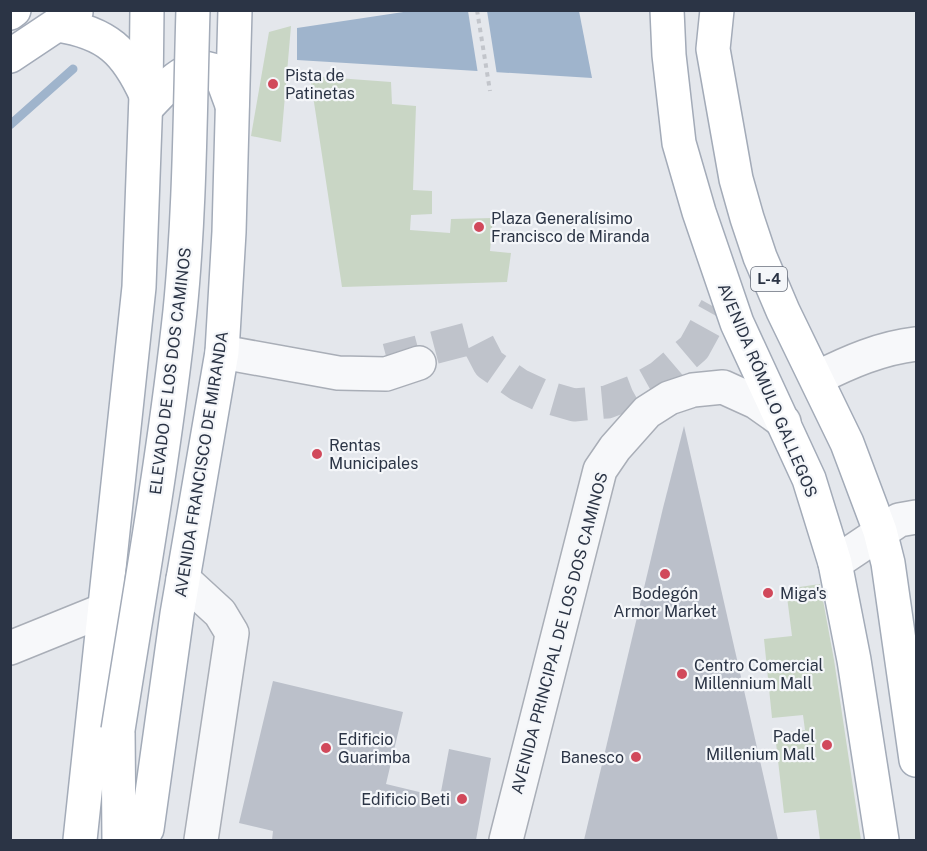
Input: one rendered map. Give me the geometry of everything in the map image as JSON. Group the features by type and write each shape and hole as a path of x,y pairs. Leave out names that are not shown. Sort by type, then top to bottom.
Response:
{"main road":[{"path":"80,840 139,287 147,10"},
{"name":"ELEVADO DE LOS DOS CAMINOS","path":"85,840 118,730 165,435 180,309 188,197 193,10"},
{"name":"AVENIDA FRANCISCO DE MIRANDA","path":"139,840 147,829 183,579 222,352 234,110 235,10"},
{"name":"AVENIDA RÓMULO GALLEGOS","path":"667,10 669,55 680,143 719,294 784,422 809,479 835,563 854,660 882,840"},
{"name":"L-4","path":"717,10 713,49 739,189 760,257 783,311 848,443 880,531 888,563 916,760"},
{"path":"10,56 68,18 78,28 100,37 118,50 135,69 146,102"},
{"path":"146,102 179,76 197,69 217,72 221,75 234,110"},
{"name":"ELEVADO DE LOS DOS CAMINOS","path":"118,730 119,840"}],"street":[{"path":"817,378 873,353 900,346 916,345"},
{"path":"222,352 338,373 386,374 419,363"},
{"path":"338,373 387,360"},
{"name":"AVENIDA PRINCIPAL DE LOS DOS CAMINOS","path":"506,840 600,470 615,448 647,412 669,398 693,390 723,387 756,402 784,422"},
{"path":"835,563 899,520 916,517"},
{"path":"183,579 220,613 232,633 201,840"},
{"path":"10,648 104,610"}],"path":[{"path":"477,10 490,90"}],"green space":[{"name":"Pista de Patinetas","path":"291,26 281,142 251,136 269,32"},
{"path":"310,76 391,82 392,104 416,106 413,190 432,191 432,214 411,215 410,230 450,233 451,219 493,218 490,251 511,253 507,282 342,287"},
{"name":"Padel Millenium Mall","path":"820,584 834,660 861,840 820,840 816,810 784,813 775,734 805,730 803,715 772,718 764,639 792,636 786,589"}],"water":[{"path":"410,11 579,11 592,78 297,60 297,28"}],"pier":[{"path":"468,11 487,11 497,75 478,74"}],"building":[{"name":"Centro Comercial Millennium Mall","path":"684,426 778,840 584,840 663,508"},
{"name":"Edificio Guarimba","path":"273,681 403,712 386,784 440,797 449,749 491,758 476,840 272,840 273,831 239,823"}],"waterway":[{"path":"10,125 73,69"}],"tunnel":[{"path":"387,360 475,337 489,364 519,385 543,396 574,405 607,402 633,392 660,377 694,348 716,308"}],"place":[{"name":"Pista de Patinetas","path":"273,84"},
{"name":"Plaza Generalísimo Francisco de Miranda","path":"479,227"},
{"name":"Rentas Municipales","path":"317,454"},
{"name":"Bodegón Armor Market","path":"665,574"},
{"name":"Miga's","path":"768,593"},
{"name":"Centro Comercial Millennium Mall","path":"682,674"},
{"name":"Padel Millenium Mall","path":"827,745"},
{"name":"Edificio Guarimba","path":"326,748"},
{"name":"Banesco","path":"636,757"},
{"name":"Edificio Beti","path":"462,799"}]}
